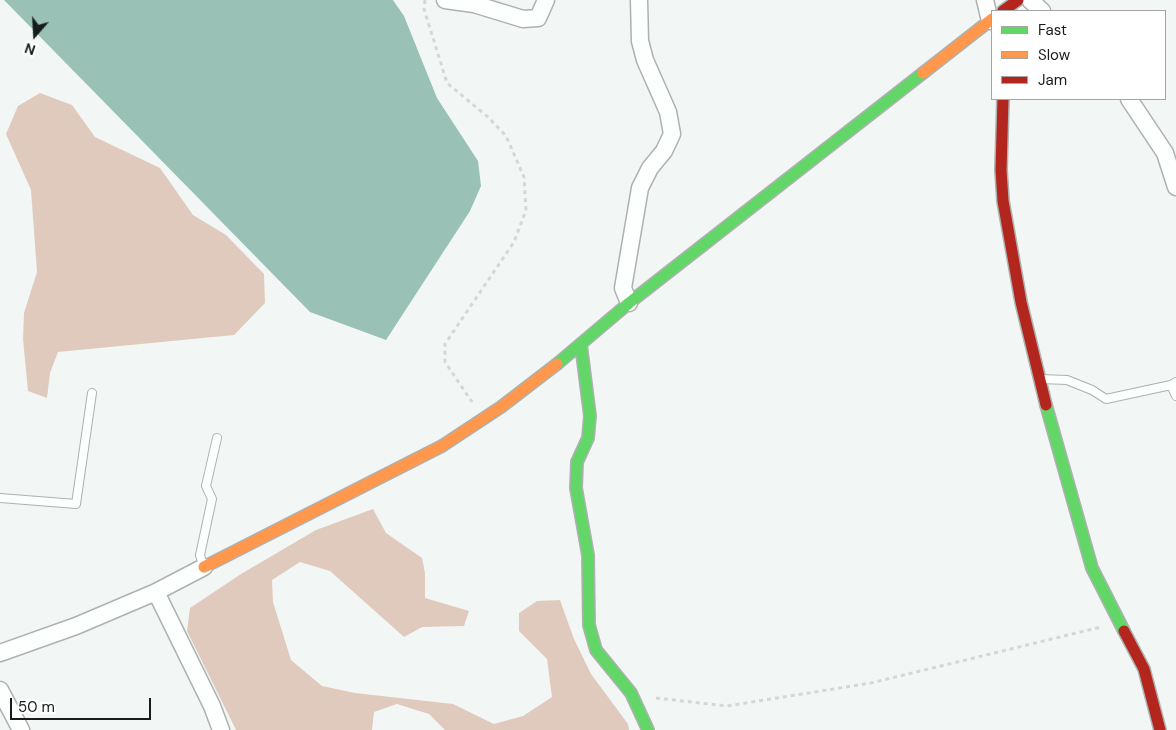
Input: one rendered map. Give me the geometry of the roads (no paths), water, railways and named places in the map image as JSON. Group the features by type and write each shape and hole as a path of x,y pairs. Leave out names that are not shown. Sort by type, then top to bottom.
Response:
{"street":[{"path":"445,0 474,4 523,18 538,18 546,0"},
{"path":"629,304 623,288 640,188 650,168 664,151 672,134 668,112 645,60 640,41 639,0"},
{"path":"986,0 991,12"},
{"path":"1006,10 1018,0"},
{"path":"1030,0 1041,10"},
{"path":"0,653 76,626 156,592 433,450 481,421 581,345 629,304 991,22"},
{"path":"1003,100 1002,201 1021,302 1039,379 1092,568 1144,669 1160,730"},
{"path":"1129,100 1164,153 1176,187"},
{"path":"581,345 590,416 588,438 577,462 576,488 588,556 589,625 596,650 631,693 648,730"},
{"path":"156,592 212,706 221,730"},
{"path":"0,690 20,730"}],"lane":[{"path":"1039,379 1067,380 1092,390 1106,399 1173,383 1176,396"},
{"path":"0,498 76,504 92,393"},
{"path":"204,568 200,555 212,499 206,486 217,438"}]}
